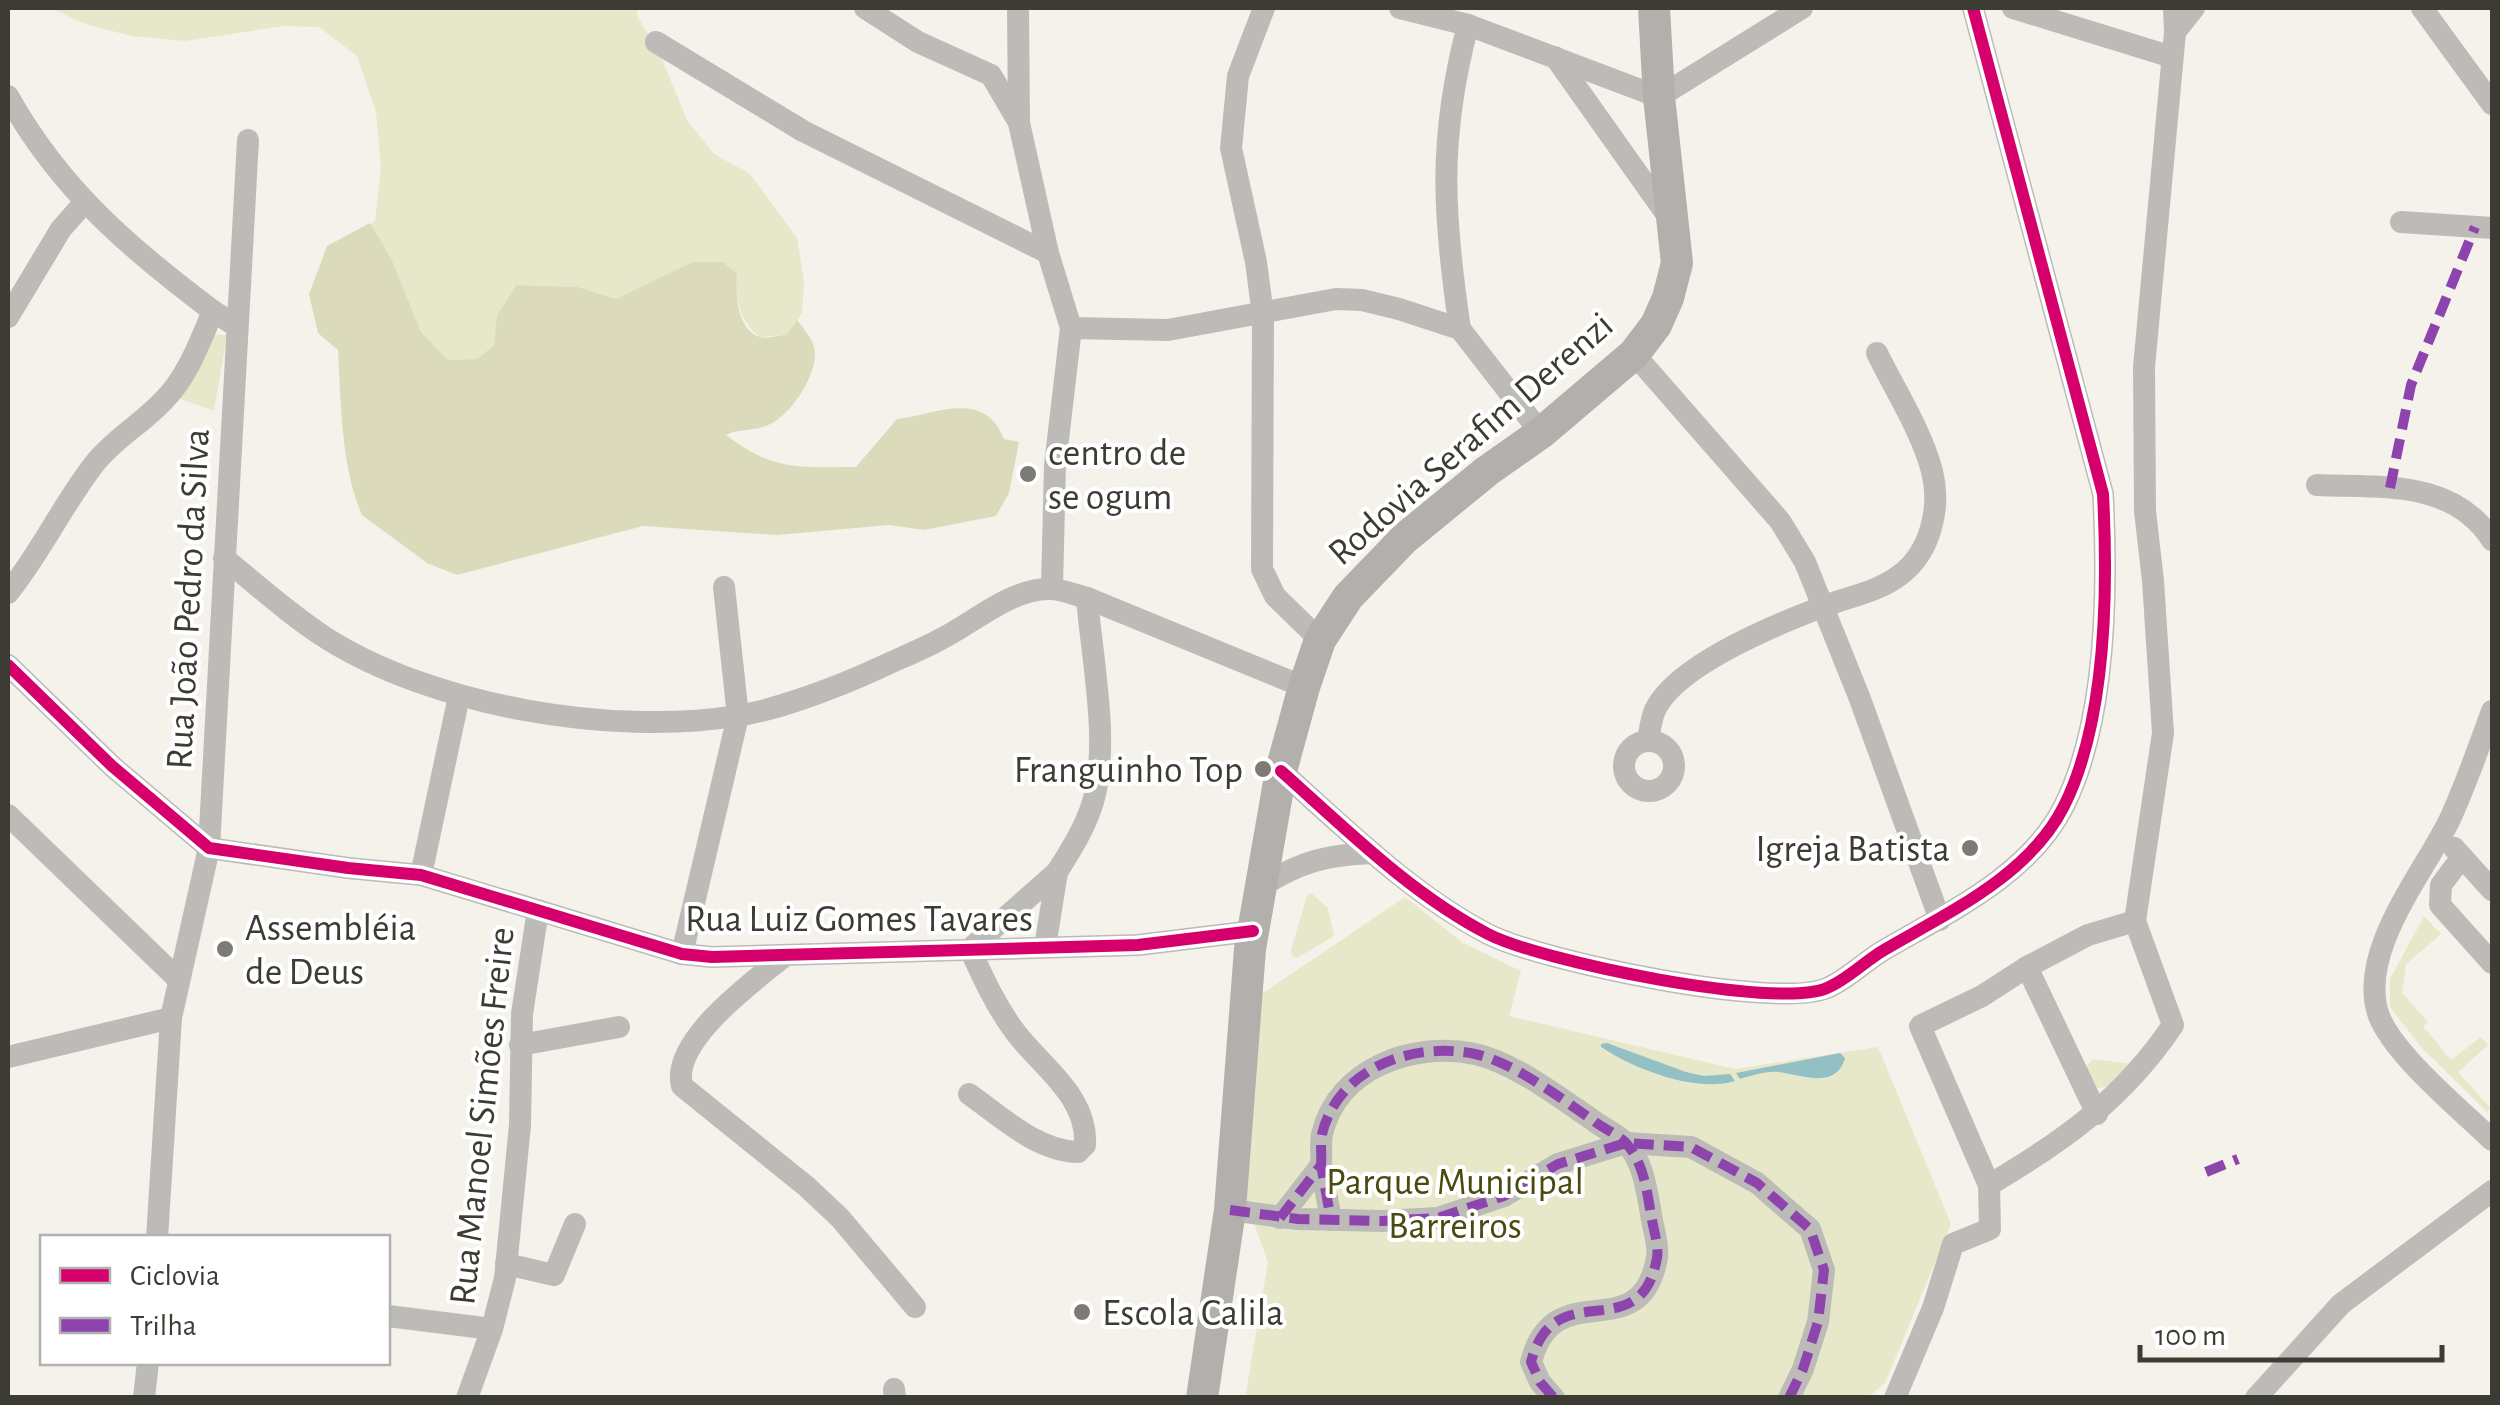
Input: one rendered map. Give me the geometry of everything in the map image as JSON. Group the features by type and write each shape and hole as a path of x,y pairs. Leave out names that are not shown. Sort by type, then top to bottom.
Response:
{"main road":[{"name":"Rodovia Serafim Derenzi","path":"1202,1398 1230,1210 1259,888 1281,771 1304,687 1320,640 1348,597 1406,538 1634,354 1656,324 1677,263 1659,97 1654,8"}],"street":[{"path":"865,8 918,42 991,75 1019,123"},
{"path":"1018,8 1019,123 1048,253 1071,328 1055,465 1052,588"},
{"path":"1264,8 1238,76 1231,148 1256,262 1263,315 1262,568 1275,596 1320,640"},
{"path":"1400,8 1445,12 1468,25 1659,97 1802,8"},
{"path":"1281,771 1373,853 1446,910 1491,936 1599,968 1762,994 1826,990 1998,880 2041,839 2063,807 2092,719 2104,614 2104,513 2082,409 1973,8"},
{"path":"2013,8 2172,57"},
{"path":"1989,1185 2045,1152 2097,1114 2151,1058 2173,1026 2134,921 2163,733 2154,581 2145,511 2144,367 2176,32 2174,8"},
{"path":"2176,32 2194,8"},
{"path":"2422,8 2492,104"},
{"path":"1468,25 1449,106 1445,159 1444,203 1460,329 1541,432"},
{"path":"656,42 803,130 1048,253"},
{"path":"1555,57 1674,226"},
{"path":"8,96 39,148 84,204 153,266 236,326"},
{"name":"Rua João Pedro da Silva","path":"157,1235 170,1018 210,848 248,140"},
{"path":"8,318 48,249 84,204"},
{"path":"2401,222 2492,228"},
{"path":"1071,328 1168,330 1336,299 1362,300 1460,329"},
{"path":"8,593 93,466 164,400 181,378 213,312"},
{"path":"1648,740 1657,706 1720,651 1824,606 1866,593 1900,575 1922,550 1932,525 1932,471 1877,352"},
{"path":"1634,354 1780,521 1805,562 1940,920"},
{"path":"2317,485 2413,489 2434,494 2473,516 2492,540"},
{"path":"2104,513 2145,511"},
{"path":"224,558 326,638 388,670 459,696 537,712 605,719 738,716 872,672 1013,598 1052,588 1087,598 1304,687"},
{"path":"682,954 738,716 724,587"},
{"path":"968,1094 1026,1134 1062,1152 1078,1152 1085,1145 1086,1129 1078,1104 1015,1032 990,993 970,950 1057,872 1084,828 1099,766 1087,598"},
{"path":"8,665 112,766 210,848"},
{"path":"421,874 459,696"},
{"path":"2492,712 2482,761 2391,924 2378,961 2374,989 2380,1017 2405,1054 2492,1140"},
{"path":"8,815 179,980"},
{"path":"2442,834 2492,890"},
{"name":"Rua Luiz Gomes Tavares","path":"210,848 421,874 682,954 712,957 1138,945 1253,931"},
{"path":"1259,888 1301,863 1373,853"},
{"path":"2462,856 2441,885 2440,906 2492,963"},
{"path":"1045,948 1057,872"},
{"name":"Rua Manoel Simões Freire","path":"467,1398 492,1330 506,1264 520,1125 520,1045 538,910"},
{"path":"1895,1398 1933,1308 1954,1244 1990,1228 1989,1185 1920,1026 1982,996 2026,966 2088,935 2134,921"},
{"path":"786,955 726,1003 709,1023 681,1068 682,1086 840,1218 915,1307"},
{"path":"2026,966 2097,1114"},
{"path":"8,1057 170,1018"},
{"path":"520,1045 620,1027"},
{"path":"1331,1220 1321,1165 1322,1134 1335,1106 1357,1078 1387,1059 1428,1052 1475,1054 1570,1103 1626,1143 1646,1179 1658,1256 1644,1292 1633,1304 1613,1310 1584,1310 1556,1320 1536,1342 1531,1362 1540,1382 1554,1398"},
{"path":"1230,1210 1280,1218 1331,1220 1438,1218 1504,1196 1558,1164 1626,1143 1691,1147 1757,1183 1810,1229 1824,1270 1818,1322 1789,1398"},
{"path":"1280,1218 1321,1165"},
{"path":"2256,1398 2340,1304 2492,1191"},
{"path":"506,1264 554,1275 575,1224"},
{"name":"Rua Manoel Simões Freire","path":"390,1316 492,1330"},
{"path":"144,1398 148,1365"}],"green space":[{"path":"50,8 638,8 637,16 659,52 687,120 714,154 750,174 797,238 804,281 802,313 786,335 760,337 747,324 740,309 737,274 692,262 616,299 578,287 516,285 498,316 494,345 477,359 448,360 421,332 392,260 370,226 375,220 381,167 376,112 357,56 319,27 284,26 185,41 131,36 86,24"},
{"path":"370,223 392,260 421,332 448,360 477,359 494,345 497,316 516,285 578,287 616,299 692,262 723,262 737,274 739,310 752,333 763,337 786,335 797,320 815,349 805,386 782,416 763,427 726,435 759,456 788,465 856,467 897,419 971,409 995,423 1004,439 1019,442 1009,493 996,516 924,530 889,525 777,535 643,526 457,575 427,563 362,515 346,456 338,350 318,333 309,294 327,246"},
{"path":"210,334 227,335 214,411 178,398"},
{"path":"1311,893 1328,908 1334,936 1297,958 1291,950"},
{"name":"Parque Municipal Barreiros","path":"1405,897 1463,943 1521,971 1509,1016 1735,1069 1878,1047 1951,1224 1885,1383 1872,1394 1860,1397 1245,1398 1268,1262 1245,1199 1260,995"},
{"path":"2424,916 2441,934 2406,964 2402,993 2428,1022 2423,1026 2451,1060 2481,1037 2488,1045 2458,1072 2490,1108 2487,1112 2422,1048 2390,1007 2390,979"},
{"path":"2094,1059 2131,1064 2106,1087 2094,1088 2086,1079 2087,1065"}],"water":[{"path":"1601,1044 1686,1072 1704,1076 1730,1074 1735,1081 1702,1084 1665,1077 1630,1063"},
{"path":"1840,1053 1845,1058 1840,1068 1826,1077 1773,1072 1740,1079 1736,1073"}],"marked path":[{"path":"2390,488 2411,385 2475,227"},
{"path":"1321,1165 1322,1134 1344,1092 1381,1064 1427,1052 1475,1054 1506,1065 1625,1142 1644,1179 1657,1258 1648,1285 1634,1301 1558,1320 1543,1335 1531,1362 1540,1382 1554,1398"},
{"path":"1230,1210 1298,1219 1438,1218 1504,1196 1558,1164 1626,1143 1691,1147 1757,1183 1810,1229 1824,1270 1818,1322 1789,1398"},
{"path":"2206,1172 2238,1159"},
{"path":"1280,1218 1321,1165 1331,1220"}],"cycle path":[{"path":"1281,771 1406,880 1488,934 1605,969 1711,988 1760,993 1827,988 1959,907 2030,853 2064,806 2078,772 2097,695 2104,612 2103,494 1973,8"},
{"path":"8,665 112,766 209,848 421,875 682,954 712,957 1138,945 1253,931"}],"place":[{"name":"centro de se ogum","path":"1028,474"},
{"name":"Franguinho Top","path":"1263,769"},
{"name":"Igreja Batista","path":"1970,848"},
{"name":"Assembléia de Deus","path":"225,949"},
{"name":"Escola Calila","path":"1082,1312"}]}
